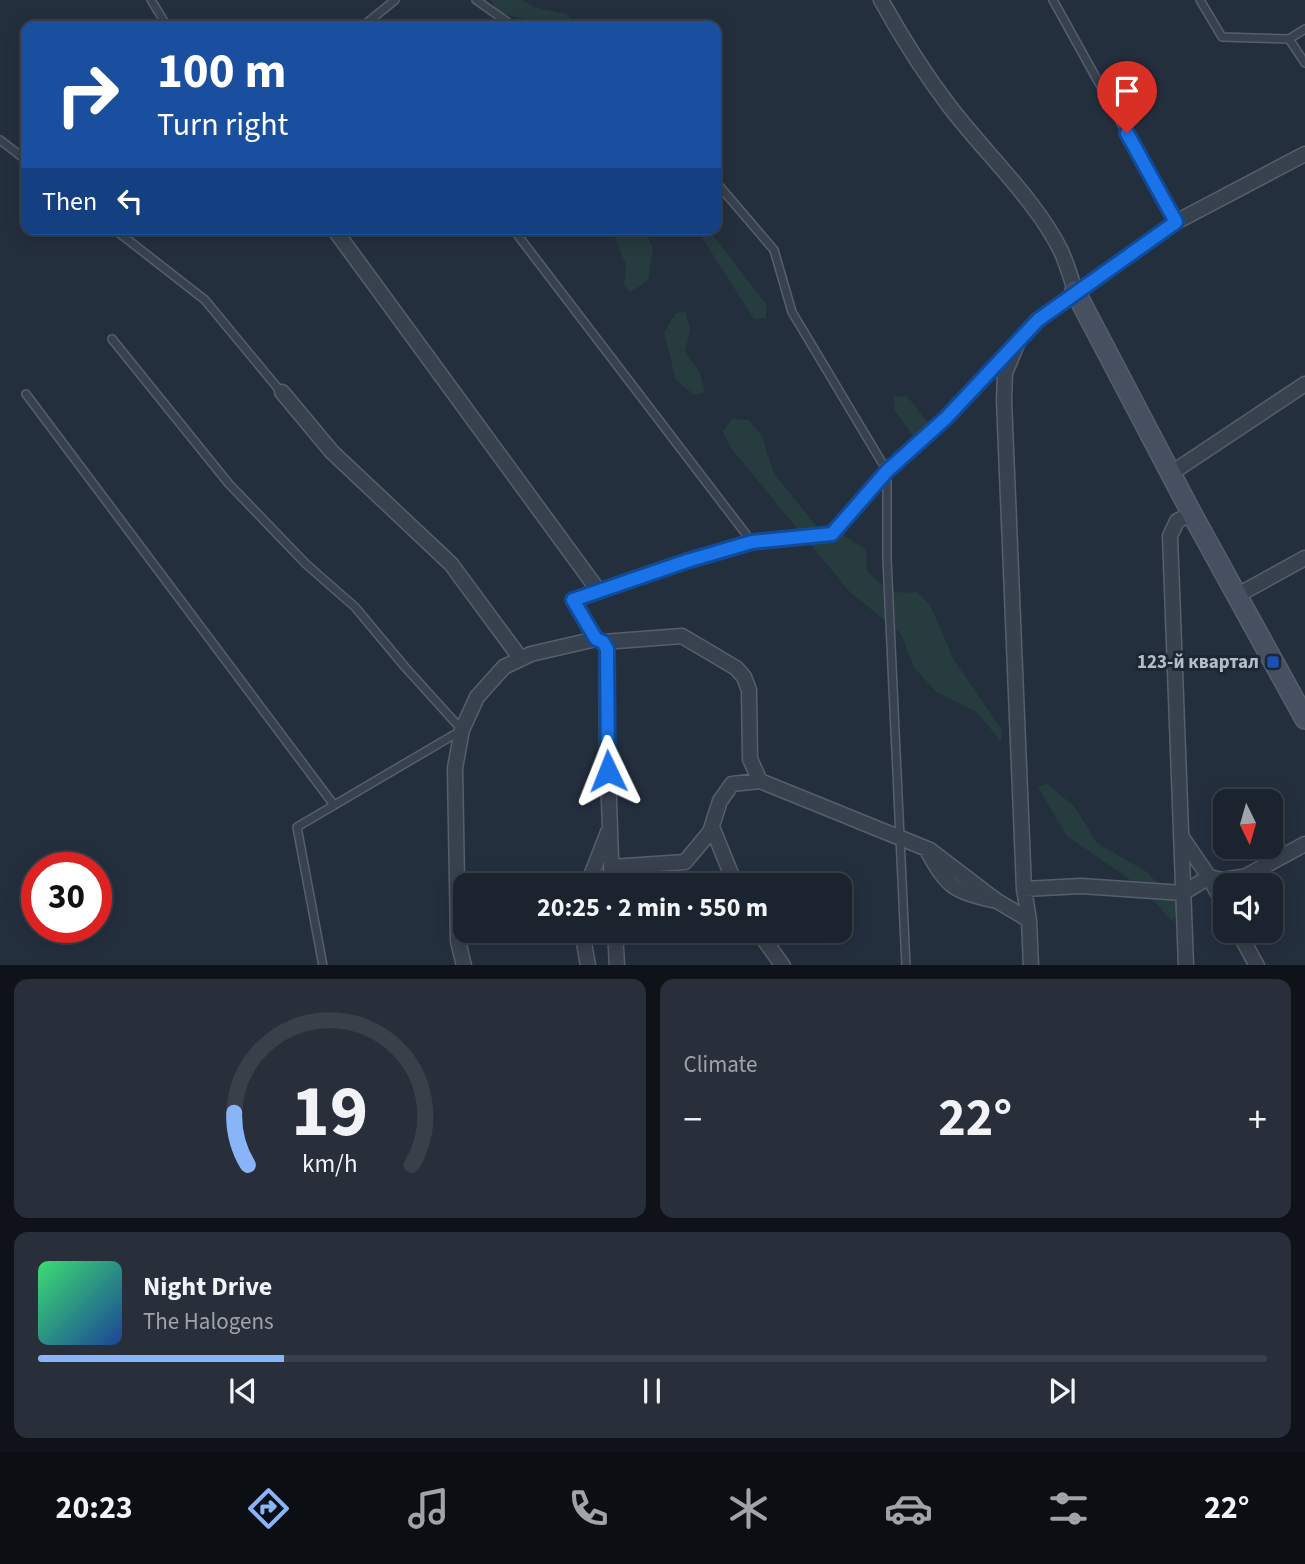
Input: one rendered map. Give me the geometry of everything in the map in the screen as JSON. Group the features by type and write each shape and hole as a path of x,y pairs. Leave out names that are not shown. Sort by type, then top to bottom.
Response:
{"street":[{"path":"881,0 922,69 1042,222 1060,251 1076,291 1170,474 1305,719"},
{"path":"1031,965 1029,920 1024,889 1005,373 1018,342 1038,320 1076,291 1176,222 1305,154"},
{"path":"338,235 598,590"},
{"path":"1170,474 1305,384"},
{"path":"282,393 332,452 451,564 521,659"},
{"path":"1186,965 1170,536 1177,522 1192,514"},
{"path":"1236,597 1305,558"},
{"path":"611,873 607,649 573,600 687,561"},
{"path":"464,965 458,941 455,768 462,730 477,697 504,667 531,654 600,641 682,636 736,668 744,677 749,690 750,759 760,781"},
{"path":"611,867 685,862 712,827 720,801 733,784 760,781 925,848 997,901 1029,920"},
{"path":"592,873 611,825"},
{"path":"712,827 731,873"},
{"path":"1181,836 1213,884"},
{"path":"1252,873 1305,844"},
{"path":"596,860 605,873"},
{"path":"1024,889 1082,886 1183,893 1209,877 1213,878"},
{"path":"584,943 588,965"},
{"path":"616,943 617,965"},
{"path":"767,943 783,965"},
{"path":"1245,943 1257,965"}],"lane":[{"path":"151,0 164,21"},
{"path":"369,21 395,0"},
{"path":"476,0 506,21"},
{"path":"1053,0 1176,222"},
{"path":"1200,0 1222,37 1289,39 1305,29"},
{"path":"1289,39 1305,63"},
{"path":"0,140 21,156"},
{"path":"721,188 774,250 792,312 887,471 887,559 906,965"},
{"path":"122,235 205,300 282,393"},
{"path":"518,235 752,542"},
{"path":"112,339 229,484 306,564 355,607 462,730 297,827 323,965"},
{"path":"687,561 752,542 832,534 887,471 946,418 1018,342"},
{"path":"26,394 334,805"}],"green space":[{"path":"491,0 523,0 533,7 567,14 572,21 535,21 498,13"},
{"path":"614,235 647,235 653,249 648,280 631,292 624,285 626,265"},
{"path":"700,235 713,235 766,304 766,318 754,319"},
{"path":"686,312 690,329 685,352 699,371 705,392 694,395 676,380 664,332 676,313"},
{"path":"907,396 928,423 927,435 913,436 895,411 893,397"},
{"path":"732,419 749,420 762,436 773,472 821,532 844,536 866,549 867,571 879,583 894,591 917,592 930,605 954,660 1002,730 1001,742 977,712 936,692 914,667 901,634 849,591 730,447 723,431"},
{"path":"1047,784 1074,806 1097,843 1147,872 1181,909 1172,921 1142,888 1067,836 1038,787"}],"place":[{"name":"123-й квартал","path":"1273,662"}],"route":[{"path":"608,771 607,649 603,642 596,639 573,600 752,542 832,534 887,471 946,418 1038,320 1176,222 1127,133"}]}
